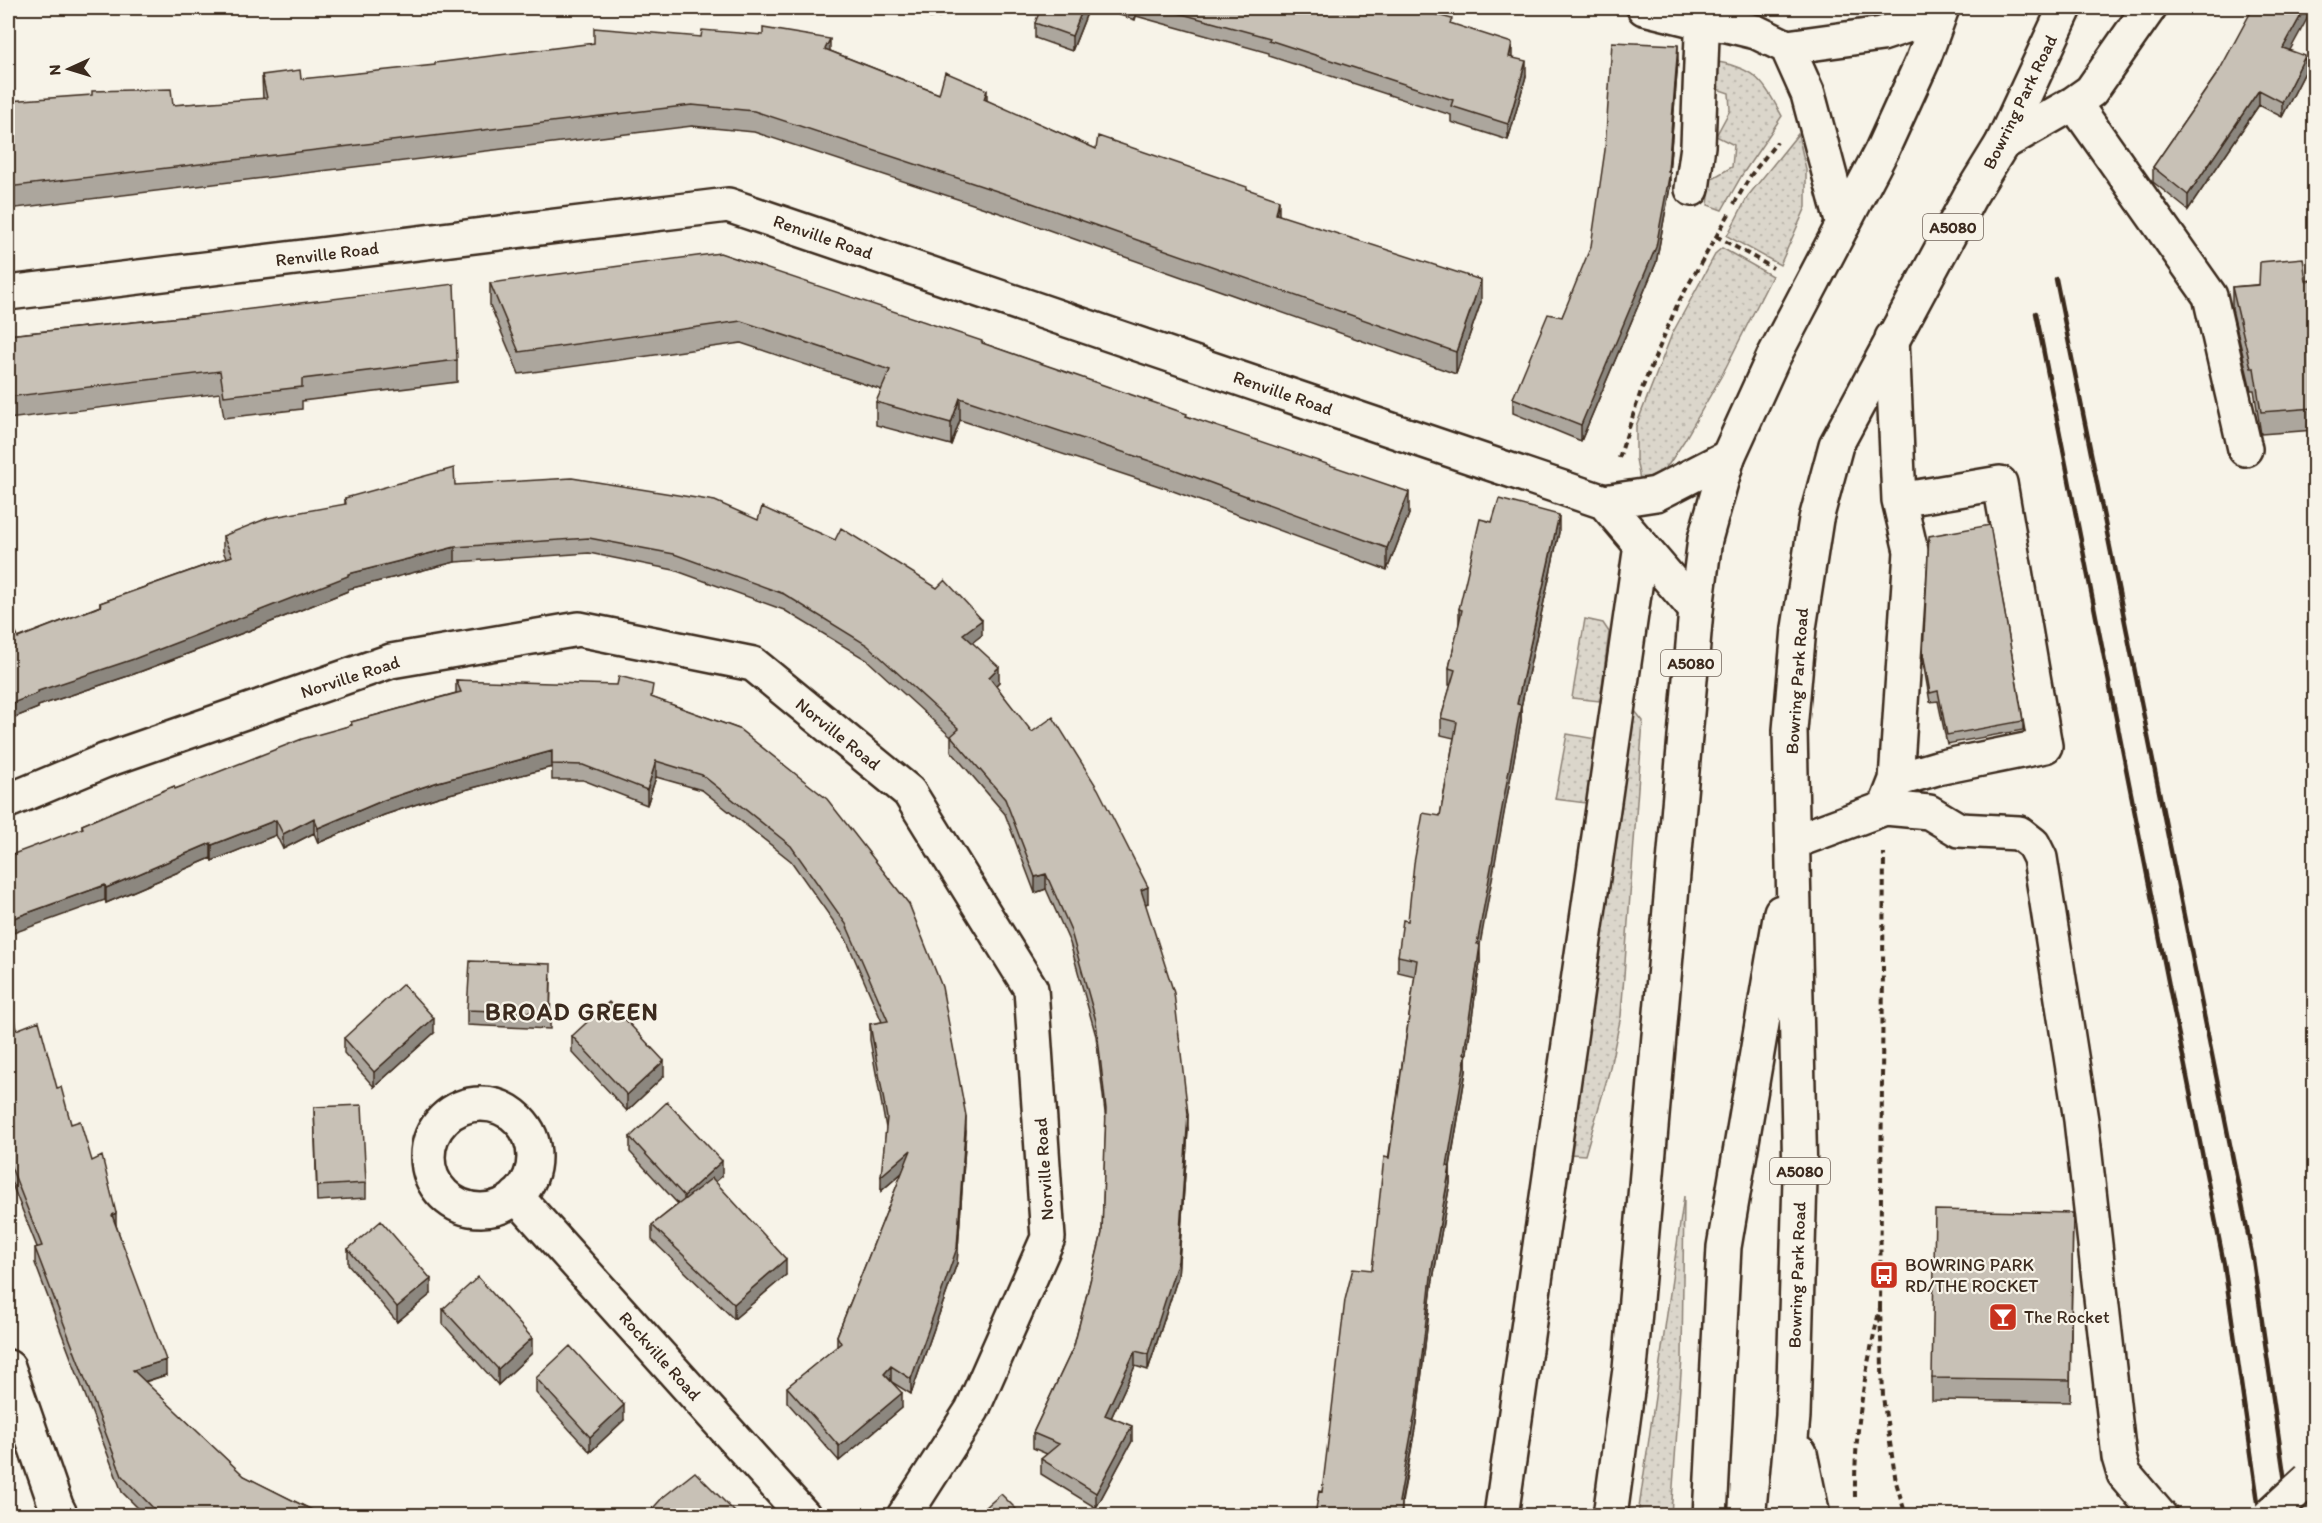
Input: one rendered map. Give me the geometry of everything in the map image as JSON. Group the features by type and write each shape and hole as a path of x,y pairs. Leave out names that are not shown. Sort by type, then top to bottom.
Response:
{"main road":[{"path":"1644,8 1702,15 1727,25 1756,32 1787,47 1882,34 1906,26 1942,8"},
{"name":"A5080","path":"1610,1515 1630,1369 1696,610 1705,539 1728,457 1773,358 1892,130 1923,60 1942,8"},
{"name":"Bowring Park Road","path":"1793,1416 1800,1179 1790,730 1799,628 1815,519 1836,445 1970,196 2002,144 2065,8"},
{"path":"2002,144 2074,103 2091,90 2149,8"},
{"path":"1692,189 1698,146 1702,15"},
{"path":"1787,47 1808,94 1843,225"},
{"path":"2074,103 2210,296 2245,449"},
{"name":"Renville Road","path":"8,293 728,205 1604,502 1656,494 1728,457"},
{"path":"1890,794 1911,551 1899,500 1892,338"},
{"path":"1710,1515 1724,1247 1793,842 1937,768 2045,746 2000,483 1899,500"},
{"path":"1604,502 1696,610"},
{"path":"1501,1515 1641,545"},
{"name":"Norville Road","path":"8,801 104,761 391,661 579,629 753,664 909,792 1031,988 1048,1238 972,1410 904,1515"},
{"path":"1890,794 1929,812 1959,830 2019,833 2033,844 2040,858 2081,1120 2120,1457 2124,1474 2160,1515"},
{"name":"Rockville Road","path":"516,1196 804,1515"},
{"path":"8,1367 56,1506 62,1515"},
{"path":"1793,1416 1813,1515"},
{"name":"A5080","path":"1784,1515 1793,1416"},
{"path":"2269,1515 2312,1477"}],"path":[{"path":"1604,502 1641,391 1678,303 1751,175 1790,126 1786,105 1808,94"},
{"path":"1716,236 1809,290"},
{"path":"1890,794 1880,1308 1883,1397 1896,1482 1906,1515"},
{"path":"1855,1505 1855,1475 1863,1378 1880,1308"}],"shaded area":[{"path":"1718,62 1751,73 1764,86 1782,116 1742,175 1722,210 1708,205 1711,179 1732,167 1734,145 1716,136 1730,110 1729,93 1717,89"},
{"path":"1798,134 1806,169 1806,207 1780,265 1727,236 1748,196"},
{"path":"1722,248 1772,276 1722,375 1684,441 1669,464 1659,473 1640,480 1636,459 1636,426 1672,334 1716,253"},
{"path":"1585,619 1603,623 1609,632 1600,701 1572,698"},
{"path":"1635,711 1643,721 1621,1016 1609,1072 1585,1155 1570,1154"},
{"path":"1567,734 1596,739 1586,803 1555,799"},
{"path":"1684,1196 1682,1359 1671,1515 1638,1515"}],"building":[{"path":"1041,8 1083,8 1072,36 1035,23"},
{"path":"1160,8 1412,8 1452,19 1450,23 1512,43 1509,57 1526,61 1508,124 1451,106 1453,100 1269,40 1270,38"},
{"path":"2253,8 2305,8 2283,48 2305,56 2282,102 2259,90 2188,195 2153,167 2219,71"},
{"path":"594,28 701,37 702,30 763,35 763,28 830,39 825,49 939,94 945,72 987,90 984,99 1096,149 1098,136 1279,200 1276,214 1481,280 1456,352 1012,196 754,111 692,105 8,187 8,101 92,95 92,91 171,89 173,105 267,98 262,75 300,70 301,79 435,65 435,63 594,43"},
{"path":"1612,42 1678,45 1668,171 1670,172 1656,247 1581,425 1513,398 1548,314 1562,317 1591,246 1605,150"},
{"path":"720,253 982,341 982,343 1187,414 1186,416 1409,492 1387,548 1165,466 960,398 951,423 876,402 890,370 741,321 519,352 490,283"},
{"path":"2303,258 2306,281 2314,280 2314,408 2261,412 2254,368 2251,368 2232,287 2259,285 2260,262"},
{"path":"454,284 457,360 302,379 302,387 224,396 220,371 8,397 8,335 202,315"},
{"path":"454,468 455,485 572,478 715,501 758,520 762,507 835,540 841,528 937,588 945,580 982,620 963,634 999,667 989,677 1032,732 1053,717 1098,789 1148,887 1141,890 1174,993 1188,1114 1178,1261 1148,1354 1135,1351 1105,1415 1132,1426 1096,1493 1041,1459 1059,1444 1033,1433 1074,1346 1102,1233 1106,1109 1096,1021 1070,928 1046,874 1035,877 1005,799 951,736 959,729 867,645 784,594 674,554 589,538 455,547 348,574 348,576 256,612 134,659 38,691 38,693 8,705 8,624 12,622 18,638 101,606 100,603 232,556 223,536 268,518 346,504 345,498"},
{"path":"1499,499 1559,515 1517,704 1521,705 1477,944 1480,945 1464,1054 1466,1054 1447,1166 1450,1167 1432,1268 1416,1407 1399,1502 1402,1502 1401,1515 1315,1515 1319,1491 1322,1492 1345,1300 1353,1268 1372,1270 1384,1157 1389,1158 1417,960 1398,956 1403,920 1408,921 1414,863 1423,813 1440,816 1457,722 1441,718 1455,670 1449,668 1462,610 1459,609 1480,519 1492,522"},
{"path":"1990,525 2023,721 1947,735 1938,691 1930,693 1923,653 1929,536"},
{"path":"619,676 653,685 651,697 739,729 827,799 909,904 942,987 966,1116 957,1248 911,1379 891,1366 884,1374 902,1393 839,1446 787,1387 841,1343 837,1336 911,1150 881,1176 887,1118 870,1024 888,1021 846,924 791,846 702,775 656,761 647,790 583,765 552,764 552,751 438,782 384,800 318,828 314,818 283,834 276,820 212,845 211,843 106,888 105,885 8,920 8,856 83,828 82,825 174,786 175,789 302,739 352,725 351,722 461,692 456,680 617,685"},
{"path":"470,961 551,964 550,1013 467,1010"},
{"path":"403,984 434,1018 374,1072 344,1038"},
{"path":"609,1002 664,1061 627,1095 572,1036"},
{"path":"14,1018 16,1030 39,1021 57,1088 61,1087 71,1124 80,1121 92,1161 102,1156 116,1213 112,1215 166,1360 133,1370 244,1476 322,1515 160,1515 122,1476 35,1248 42,1246 8,1159 8,1021"},
{"path":"667,1102 722,1161 684,1196 630,1137"},
{"path":"362,1105 366,1183 317,1186 314,1107"},
{"path":"712,1178 786,1259 734,1304 652,1225"},
{"name":"The Rocket","path":"1935,1210 2073,1213 2070,1380 1932,1378"},
{"path":"381,1221 431,1279 397,1307 348,1249"},
{"path":"478,1277 532,1338 498,1369 443,1309"},
{"path":"570,1346 624,1405 590,1437 536,1378"},
{"path":"695,1472 738,1515 647,1515 662,1498"},
{"path":"1001,1494 1022,1515 977,1515"}],"railway":[{"path":"2056,279 2253,1259 2290,1516"},
{"path":"2036,313 2224,1264 2260,1516"}],"place":[{"name":"BOWRING PARK RD/THE ROCKET","path":"1884,1275"},
{"name":"The Rocket","path":"2003,1317"}],"district":[{"name":"BROAD GREEN","path":"572,1012"}]}
